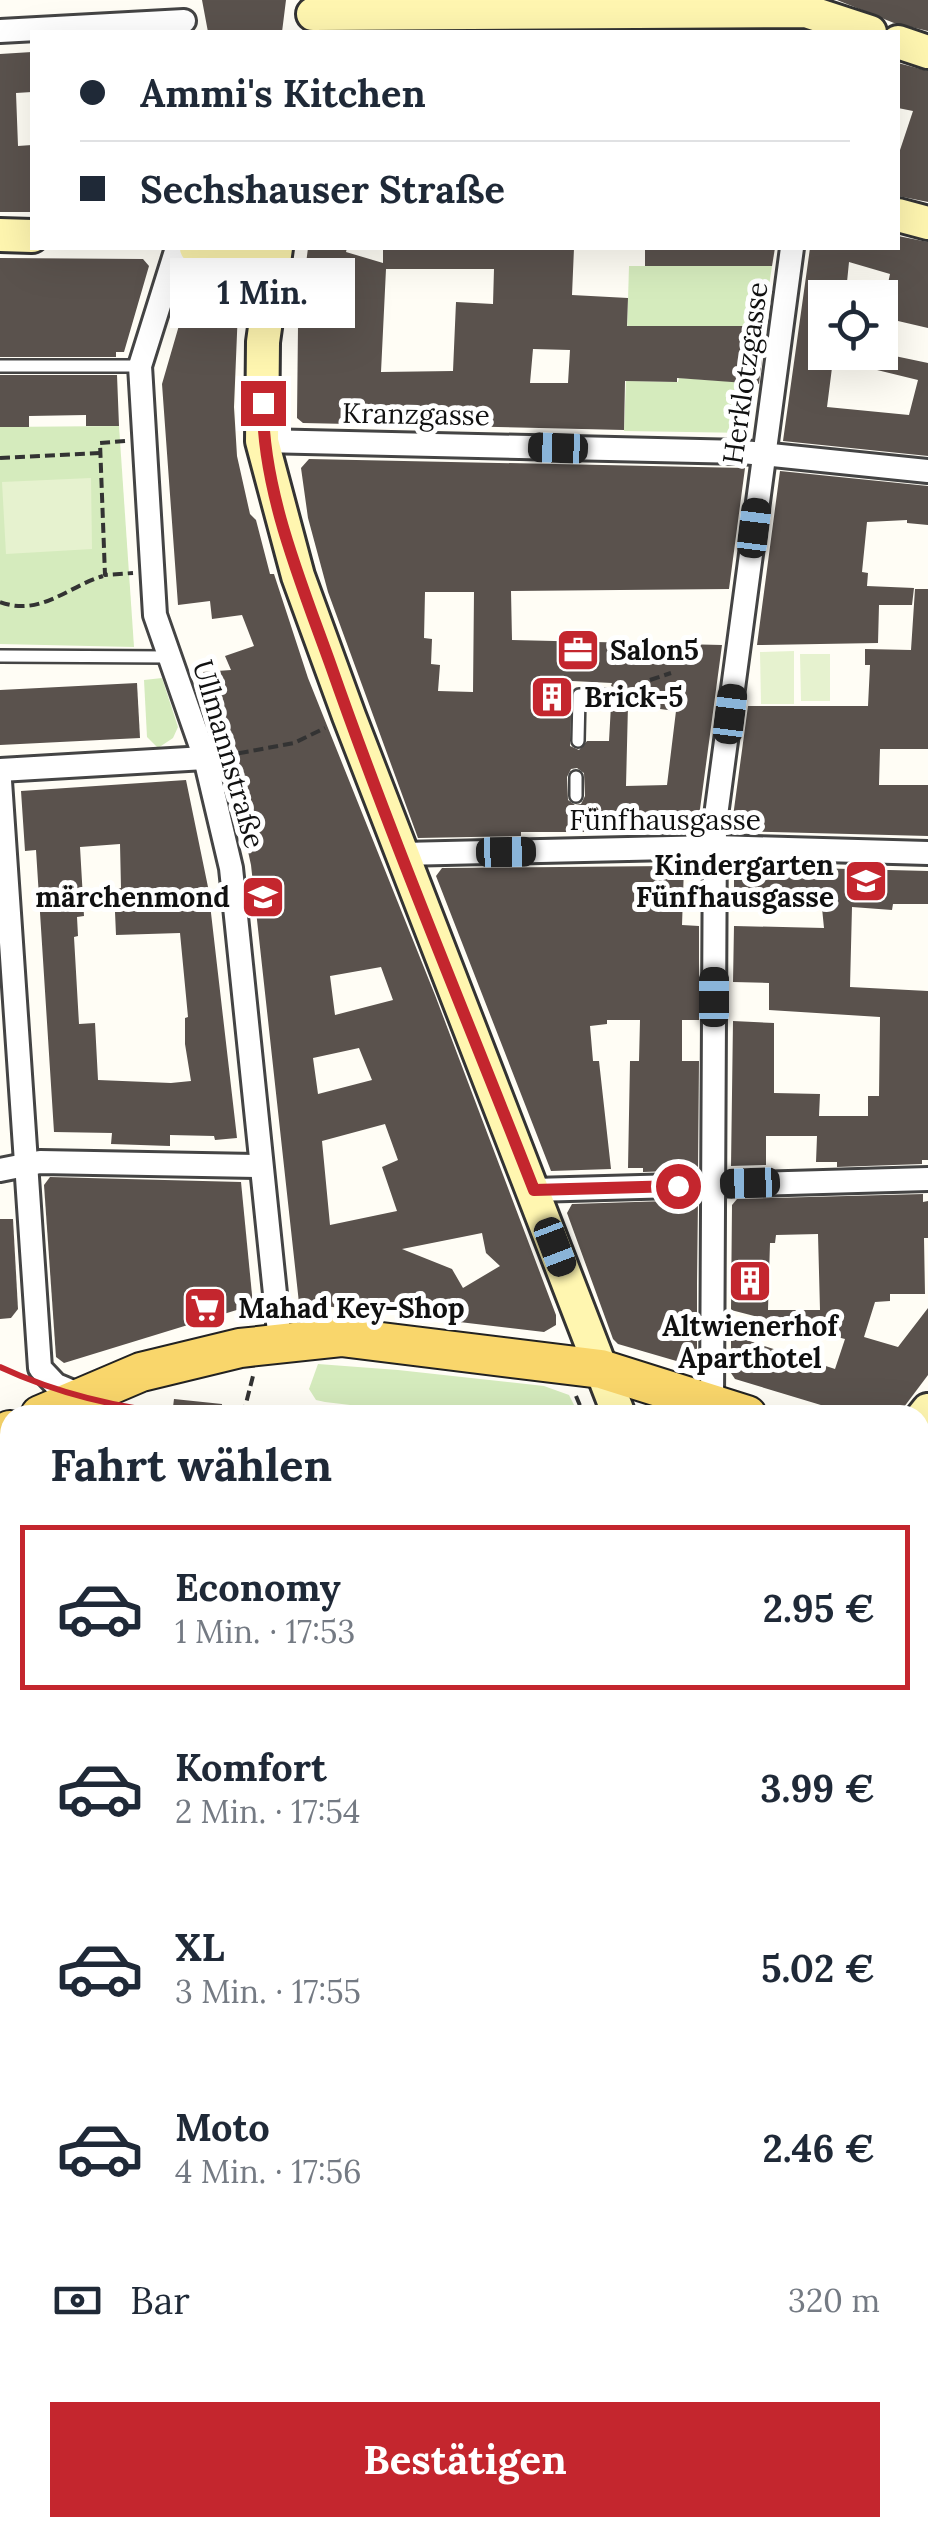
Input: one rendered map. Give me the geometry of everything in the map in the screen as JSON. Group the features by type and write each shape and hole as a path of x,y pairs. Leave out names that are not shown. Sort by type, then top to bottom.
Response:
{"main road":[{"path":"60,1405 141,1372 240,1348 340,1337 709,1405"}],"street":[{"path":"312,15 806,11 864,30"},
{"path":"0,31 181,18"},
{"path":"900,43 928,52"},
{"path":"900,216 928,223"},
{"path":"0,235 30,236"},
{"name":"Ullmannstraße","path":"177,250 140,366 155,615 205,758 231,868 280,1342"},
{"path":"216,250 275,256 264,342 262,441 298,576 534,1190 588,1381 610,1405"},
{"name":"Herklotzgasse","path":"729,1405 714,1184 715,822 792,250"},
{"name":"Kranzgasse","path":"262,441 764,454 928,471"},
{"path":"0,770 205,758"},
{"path":"0,781 40,1368 56,1385 80,1395"},
{"name":"Fünfhausgasse","path":"402,854 575,841 928,853"},
{"path":"0,1170 26,1165 261,1166"},
{"path":"534,1190 928,1179"}],"lane":[{"path":"0,366 140,366"},
{"path":"0,656 170,657"},
{"path":"578,741 579,696 617,696"},
{"path":"576,777 576,796"}],"path":[{"path":"104,575 100,443 144,438"},
{"path":"0,458 100,452"},
{"path":"0,602 26,607 42,604 104,575 151,572"},
{"path":"650,680 671,674"},
{"path":"247,752 294,742 349,716"},
{"path":"245,1405 256,1372"},
{"path":"585,1405 588,1381"}],"green space":[{"path":"629,266 772,266 763,326 627,335"},
{"path":"679,378 755,383 750,433 624,431 626,381 678,382"},
{"path":"119,426 134,647 0,644 0,427"},
{"path":"91,478 92,549 6,554 2,482"},
{"path":"794,651 794,704 761,704 760,652"},
{"path":"800,654 830,654 830,701 801,701"},
{"path":"162,678 178,727 173,738 158,748 147,737 144,680"},
{"path":"318,1364 544,1386 569,1395 574,1405 350,1405 316,1400 309,1389"}],"building":[{"path":"202,0 286,0 282,30 208,30"},
{"path":"837,0 928,0 928,31 894,23"},
{"path":"30,52 30,92 16,93 18,146 30,145 30,212 0,212 0,54"},
{"path":"900,64 928,71 928,202 900,196 900,150 913,111 900,108"},
{"path":"900,236 928,242 928,328 898,321 898,280 889,280 890,274 849,262 847,280 808,280 808,370 832,370 827,407 909,415 918,380 877,370 898,370 898,357 928,363 928,456 783,441 810,250 900,250"},
{"path":"308,250 346,250 383,263 383,250 574,250 572,295 628,298 627,326 766,326 759,384 677,378 677,382 625,381 624,430 451,426 451,420 395,419 395,425 303,423 297,418 298,326","holes":["386,269 494,269 493,304 456,302 453,371 381,372","533,349 570,350 568,383 530,383"]},
{"path":"645,250 775,250 772,266 645,266"},
{"path":"0,258 143,259 149,266 124,352 116,352 116,357 0,357"},
{"path":"196,280 239,285 234,407 237,456 250,514 256,520 270,574 274,574 308,678 435,995 556,1315 556,1325 544,1332 299,1303 251,865 218,714 203,672 231,670 225,656 254,646 242,615 212,619 210,601 178,605 162,384 191,284","holes":["381,967 393,1000 335,1015 330,976","359,1048 372,1080 318,1094 313,1058","385,1124 398,1160 382,1167 397,1211 330,1225 322,1141","482,1233 486,1253 500,1266 463,1288 452,1269 402,1249"]},
{"path":"0,375 117,375 119,426 86,426 86,415 29,416 29,427 0,427"},
{"path":"309,459 745,468 729,589 511,591 512,640 722,645 698,824 624,823 624,832 418,838 328,592 308,518 301,468","holes":["425,592 474,592 473,692 438,691 440,665 431,664 432,639 424,638","572,681 612,683 611,686 625,691 624,702 611,705 609,741 587,741 579,750 570,746","628,705 676,711 667,785 626,786","571,769 584,773 585,796 581,804 568,800 567,777"]},
{"path":"780,471 928,486 928,525 907,520 867,522 862,572 868,573 867,586 914,588 912,605 879,605 878,643 757,645"},
{"path":"915,589 928,589 928,749 880,749 879,785 928,785 928,836 737,831 732,824 748,706 868,706 870,665 865,665 865,649 911,650"},
{"path":"137,683 140,738 0,745 0,690"},
{"path":"186,780 208,887 237,1138 170,1135 170,1146 111,1144 112,1133 54,1132 36,850 25,851 21,791","holes":["120,844 121,888 114,889 116,935 180,933 188,1017 185,1044 191,1081 98,1080 95,1023 79,1024 74,937 78,936 77,917 84,916 80,847"]},
{"path":"734,866 928,871 928,904 893,904 892,910 852,907 850,987 928,991 928,1160 922,1160 922,1164 837,1167 837,1162 816,1162 817,1136 766,1136 766,1165 731,1166 733,1021 774,1023 774,1093 820,1094 819,1116 868,1116 868,1096 879,1096 880,1017 769,1010 769,983 733,982 734,926 824,928 821,898 734,899"},
{"path":"684,867 682,925 699,926 699,1020 682,1020 682,1061 699,1061 698,1170 643,1172 643,1168 628,1168 630,1061 639,1061 640,1020 607,1020 607,1024 590,1026 593,1061 599,1061 611,1169 551,1171 436,876 442,868"},
{"path":"50,1177 241,1182 253,1305 64,1363 56,1357 44,1185"},
{"path":"923,1194 923,1202 928,1201 925,1294 890,1294 890,1301 875,1302 864,1337 898,1347 928,1308 928,1375 906,1405 821,1405 735,1379 731,1373 731,1335 835,1369 845,1339 731,1310 732,1205 737,1199","holes":["818,1234 820,1310 768,1310 770,1243 775,1243 776,1235"]},
{"path":"698,1200 697,1367 618,1344 613,1339 567,1213 572,1204"},
{"path":"0,1219 13,1219 18,1309 11,1318 0,1319"},
{"path":"174,1399 222,1404 222,1405 173,1405"}],"railway":[{"path":"0,1367 45,1385 120,1405"}],"place":[{"name":"Salon5","path":"578,650"},
{"name":"Brick-5","path":"552,697"},
{"name":"Kindergarten Fünfhausgasse","path":"866,881"},
{"name":"märchenmond","path":"263,897"},
{"name":"Altwienerhof Aparthotel","path":"750,1281"},
{"name":"Mahad Key-Shop","path":"205,1308"}],"route":[{"path":"263,403 262,441 298,576 372,778 534,1190 678,1186"}]}
